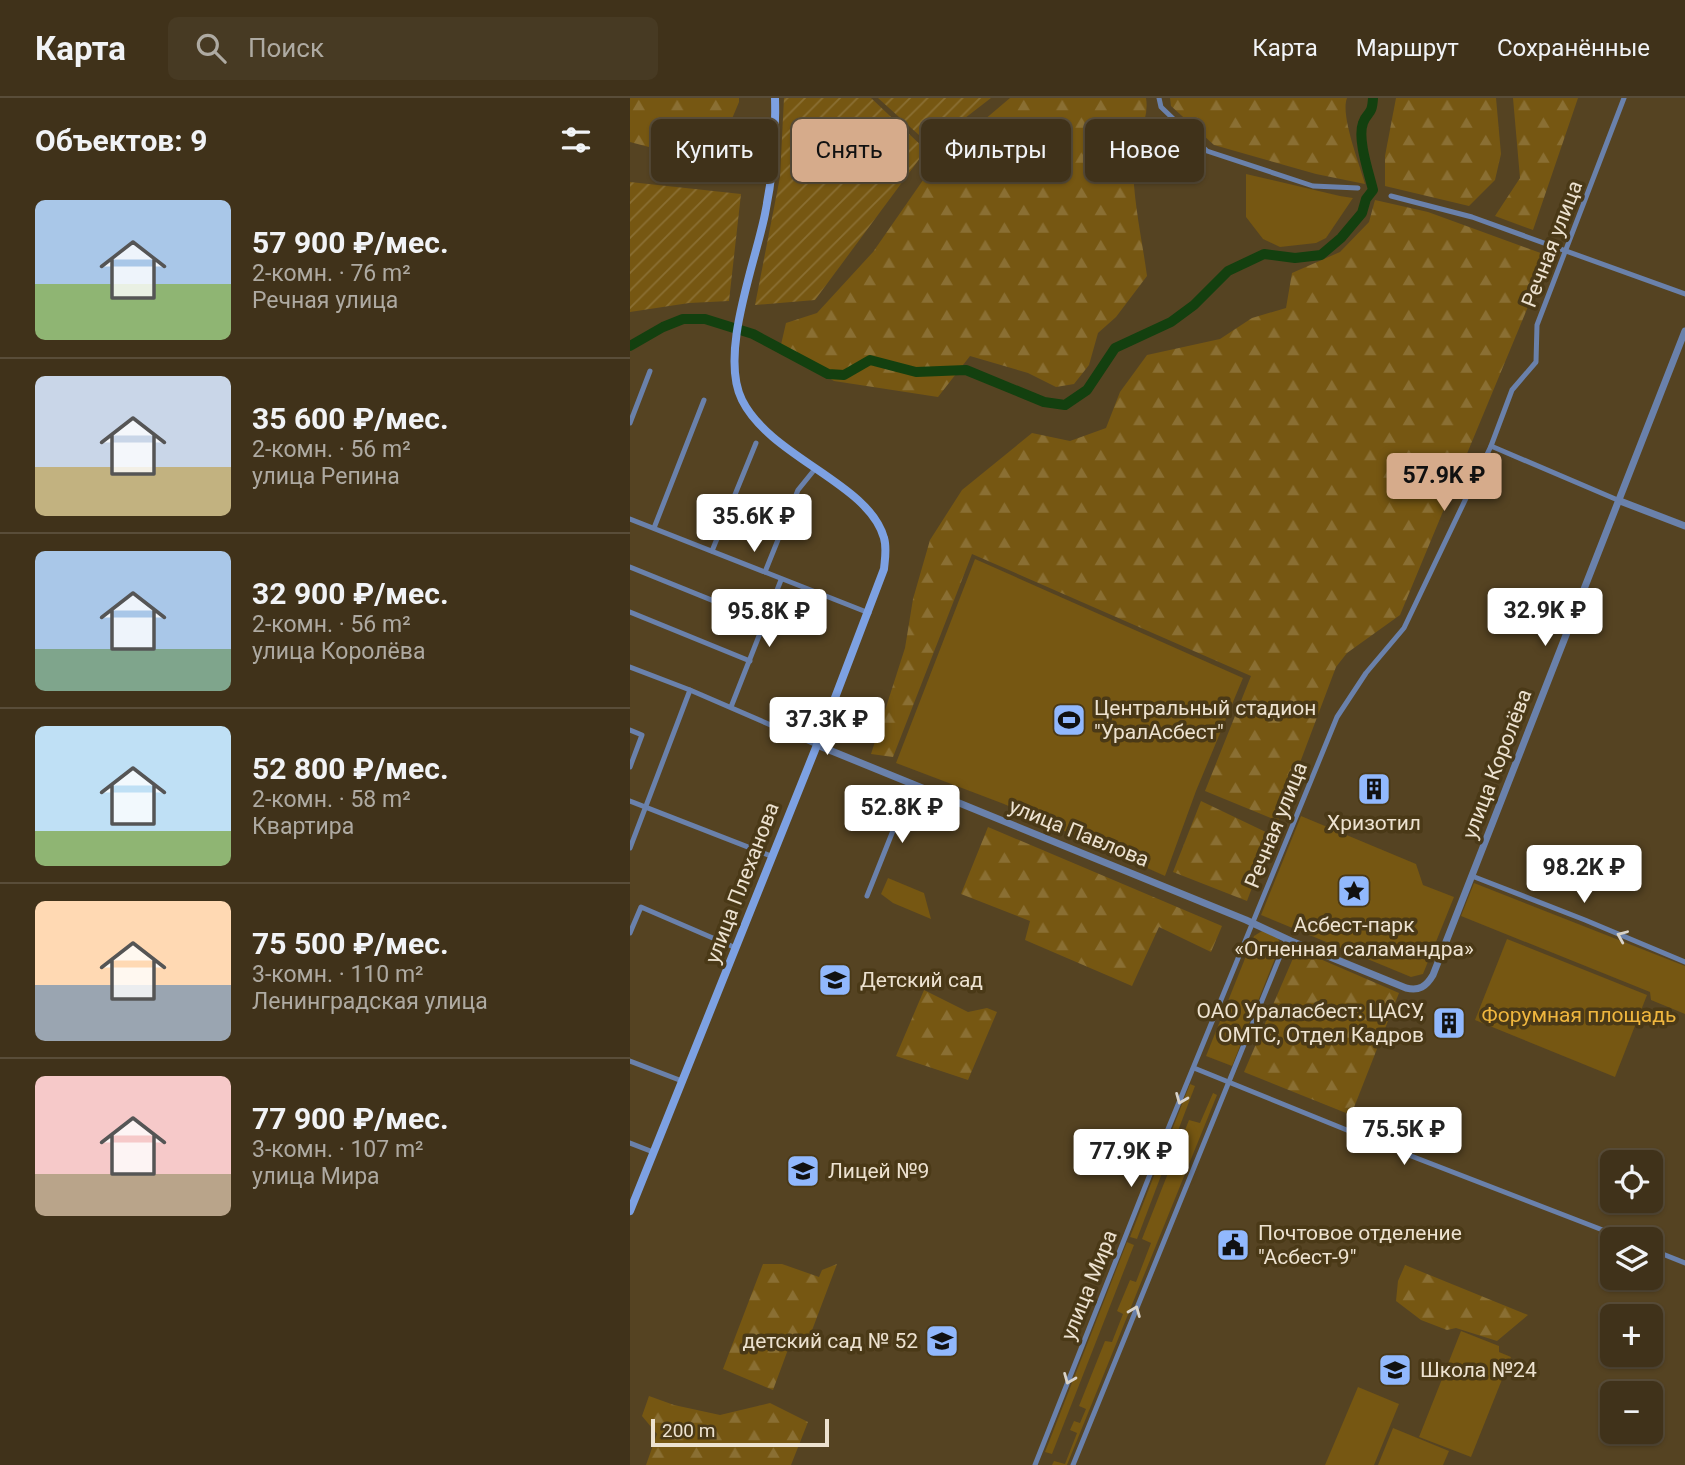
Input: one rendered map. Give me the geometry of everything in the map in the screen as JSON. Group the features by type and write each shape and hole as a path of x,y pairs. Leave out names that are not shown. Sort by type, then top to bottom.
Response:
{"main road":[{"name":"улица Плеханова","path":"630,1209 817,745 884,569 884,536 878,522 865,505 763,428 743,402 734,376 735,339 771,180 776,132 775,98"}],"street":[{"path":"1159,98 1161,107 1207,151 1313,186 1358,188"},
{"name":"Речная улица","path":"1253,923 1337,717 1366,673 1404,628 1491,446 1512,390 1536,362 1537,325 1624,98"},
{"path":"1391,196 1472,217 1565,253 1685,294"},
{"name":"улица Королёва","path":"1433,975 1685,331"},
{"path":"630,423 650,371"},
{"path":"654,528 704,400"},
{"path":"712,551 756,443"},
{"path":"1491,446 1685,526"},
{"path":"765,572 798,490 815,469"},
{"path":"630,519 869,613"},
{"path":"630,567 765,622"},
{"path":"731,707 781,580"},
{"path":"630,612 750,661"},
{"name":"улица Павлова","path":"630,667 1406,988 1415,990 1423,987 1433,975"},
{"path":"630,848 690,690"},
{"path":"630,730 642,735 630,767"},
{"path":"867,896 912,783"},
{"path":"630,801 771,856"},
{"path":"1472,876 1685,962"},
{"path":"630,933 640,907 736,948"},
{"name":"улица Мира","path":"1035,1465 1253,923"},
{"path":"1073,1465 1287,939"},
{"path":"630,1061 682,1081"},
{"path":"1194,1068 1600,1229"},
{"path":"630,1143 653,1152"},
{"path":"1663,1254 1685,1262"}],"green space":[{"path":"630,98 739,98 732,119 651,119 651,148 630,142"},
{"path":"784,98 871,98 893,119 792,119 792,182 902,182 815,300 755,305 780,177"},
{"path":"878,98 991,98 964,119 921,119 921,137 907,124 907,119 901,119"},
{"path":"1010,98 1146,98 1145,119 1085,119 1085,182 1134,182 1147,276 1116,317 1098,333 1089,365 1074,384 1056,387 1028,373 970,356 938,397 834,381 780,349 786,323 817,313 873,252 922,182 1071,182 1071,119 985,119"},
{"path":"1170,98 1347,98 1348,128 1365,184 1316,174 1214,145 1204,136 1204,119 1185,119 1171,106"},
{"path":"1396,98 1496,98 1501,154 1495,180 1469,206 1385,186 1385,156"},
{"path":"1513,98 1578,98 1533,230 1495,216 1520,178"},
{"path":"907,132 921,145 921,157 907,176"},
{"path":"1246,174 1353,198 1326,238 1316,243 1280,247 1263,239 1246,217"},
{"path":"630,182 741,194 729,301 689,303 630,312"},
{"path":"1375,200 1428,212 1549,256 1400,615 1347,653 1336,667 1278,821 1205,791 1251,676 972,554 893,757 871,754 905,648 913,599 930,540 962,490 1032,433 1070,441 1106,428 1120,392 1147,355 1220,339 1252,318 1286,308 1292,273 1340,252 1369,222"},
{"name":"Центральный стадион \"УралАсбест\"","path":"975,559 1243,678 1196,791 1165,876 1004,804 896,763"},
{"path":"1201,801 1272,835 1247,901 1173,872"},
{"name":"Асбест-парк «Огненная саламандра»","path":"1301,816 1416,864 1423,885 1454,897 1423,974 1411,977 1261,915"},
{"path":"988,827 1222,926 1211,952 1159,927 1132,986 1025,940 1030,921 961,894"},
{"path":"888,878 924,893 931,919 893,903 881,894"},
{"path":"1474,883 1685,966 1685,1014 1651,1000 1650,992 1461,916"},
{"path":"1262,931 1278,937 1280,946 1232,1066 1206,1056 1254,936"},
{"name":"Форумная площадь","path":"1507,939 1647,995 1615,1077 1475,1020"},
{"path":"1297,949 1399,993 1351,1115 1244,1072"},
{"path":"924,990 968,1012 987,1008 997,1012 968,1080 896,1056"},
{"path":"1190,1084 1195,1086 1137,1239 1130,1237"},
{"path":"1213,1093 1217,1095 1067,1465 1052,1465 1054,1461 1065,1464 1077,1433 1070,1430 1074,1421 1080,1423 1086,1409 1079,1406 1105,1341 1112,1342 1123,1314 1117,1311 1130,1280 1136,1282 1151,1243 1142,1239 1189,1120 1200,1123"},
{"path":"1127,1242 1134,1245 1052,1454 1045,1452"},
{"path":"763,1264 782,1264 819,1277 822,1270 837,1264 808,1341 793,1336 773,1390 723,1369"},
{"path":"1405,1265 1528,1315 1497,1341 1456,1328 1447,1330 1421,1320 1396,1301 1398,1281"},
{"path":"1461,1331 1499,1346 1499,1352 1511,1357 1471,1457 1419,1437"},
{"path":"1358,1387 1399,1404 1374,1465 1325,1465"},
{"path":"649,1396 674,1405 720,1415 770,1403 808,1422 791,1465 646,1465 657,1434 642,1416"},
{"path":"1393,1428 1449,1451 1443,1465 1378,1465"}],"waterway":[{"path":"630,346 683,319 705,319 753,334 828,374 844,375 870,360 916,372 966,370 1044,402 1065,405 1087,390 1115,348 1171,322 1194,305 1228,271 1264,254 1295,258 1321,255 1341,238 1362,213 1366,199 1373,190 1361,138 1363,123 1373,98"}],"place":[{"name":"Центральный стадион \"УралАсбест\"","path":"1069,720"},
{"name":"Хризотил","path":"1374,789"},
{"name":"Асбест-парк «Огненная саламандра»","path":"1354,891"},
{"name":"Детский сад","path":"835,980"},
{"name":"ОАО Ураласбест: ЦАСУ, ОМТС, Отдел Кадров","path":"1449,1023"},
{"name":"Лицей №9","path":"803,1171"},
{"name":"Почтовое отделение \"Асбест-9\"","path":"1233,1245"},
{"name":"детский сад № 52","path":"942,1341"},
{"name":"Школа №24","path":"1395,1370"}]}
